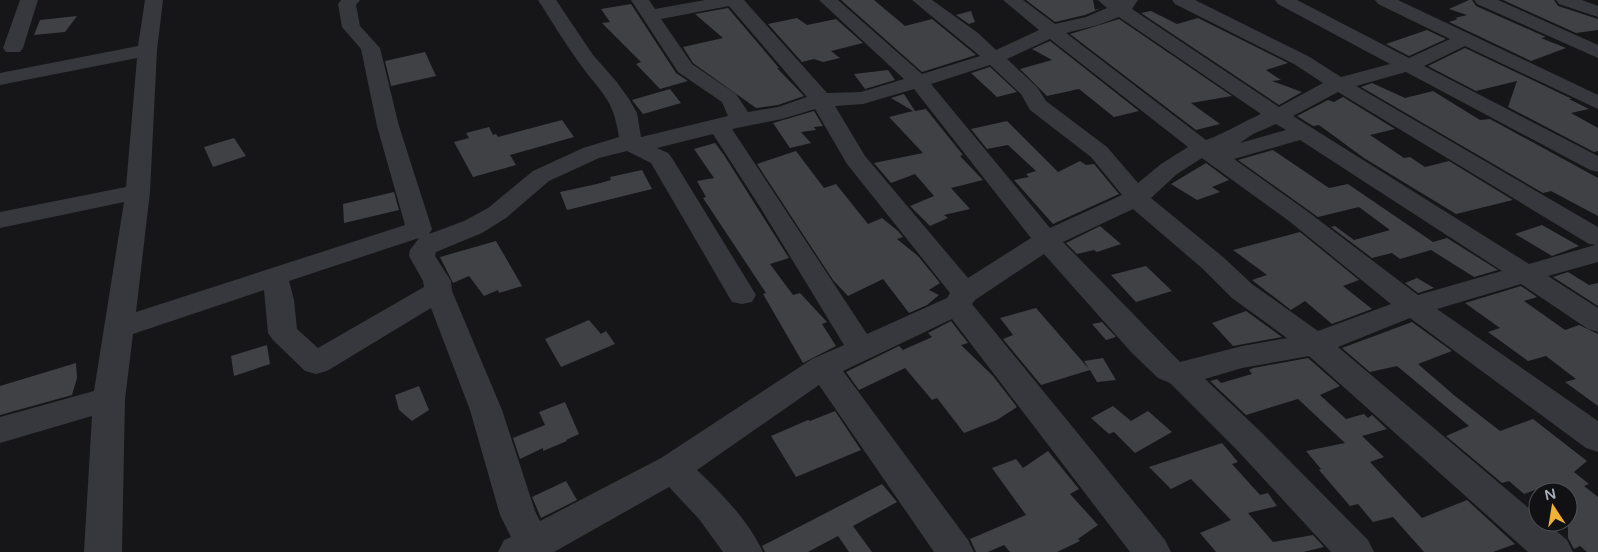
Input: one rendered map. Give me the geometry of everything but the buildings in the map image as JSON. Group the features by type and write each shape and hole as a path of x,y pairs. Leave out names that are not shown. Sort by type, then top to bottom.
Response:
{"street":[{"path":"13,48 30,0"},
{"path":"103,552 109,399 138,192 147,50 154,0"},
{"path":"118,328 419,229 388,126 370,48 351,27 347,4 351,0"},
{"path":"546,0 586,59 609,85 618,99 626,113 631,144"},
{"path":"729,123 736,107 728,98 685,68 645,7 734,0 822,100 855,159 1152,552"},
{"path":"828,0 918,81 1046,240 1142,344 1169,370 1181,375 1250,442 1355,552"},
{"path":"921,0 954,24 994,58 1030,91 1038,105 1099,152 1122,177 1136,198 1213,263 1242,291 1315,344 1554,552"},
{"path":"1012,0 1054,30 1209,152 1298,216 1412,306 1598,439"},
{"path":"1181,0 1301,60 1338,84 1598,238"},
{"path":"1284,0 1598,165"},
{"path":"1384,0 1598,103"},
{"path":"1565,0 1598,12"},
{"path":"1487,1 1598,52"},
{"path":"1465,39 1410,65 1338,84 1279,115 1245,129 1209,152 1169,169 1136,198 1046,240 961,299 862,350 824,367 673,468 528,549 486,410 438,291 437,281 422,256 423,250 429,244 473,227 497,213 541,176 608,147 664,140 729,123 782,113 822,100 863,98 994,58 1054,30 1092,21 1119,3 1232,86 1279,115 1374,178 1420,205 1598,322"},
{"path":"0,79 147,50"},
{"path":"729,123 773,206 862,350"},
{"path":"1209,152 1305,132"},
{"path":"631,144 660,158 742,295"},
{"path":"0,220 138,192"},
{"path":"1181,375 1242,357 1315,344 1412,306 1598,253"},
{"path":"274,276 280,300 282,333 316,363 438,291"},
{"path":"824,367 955,552"},
{"path":"0,430 109,399"},
{"path":"673,468 712,508 744,552"}]}
